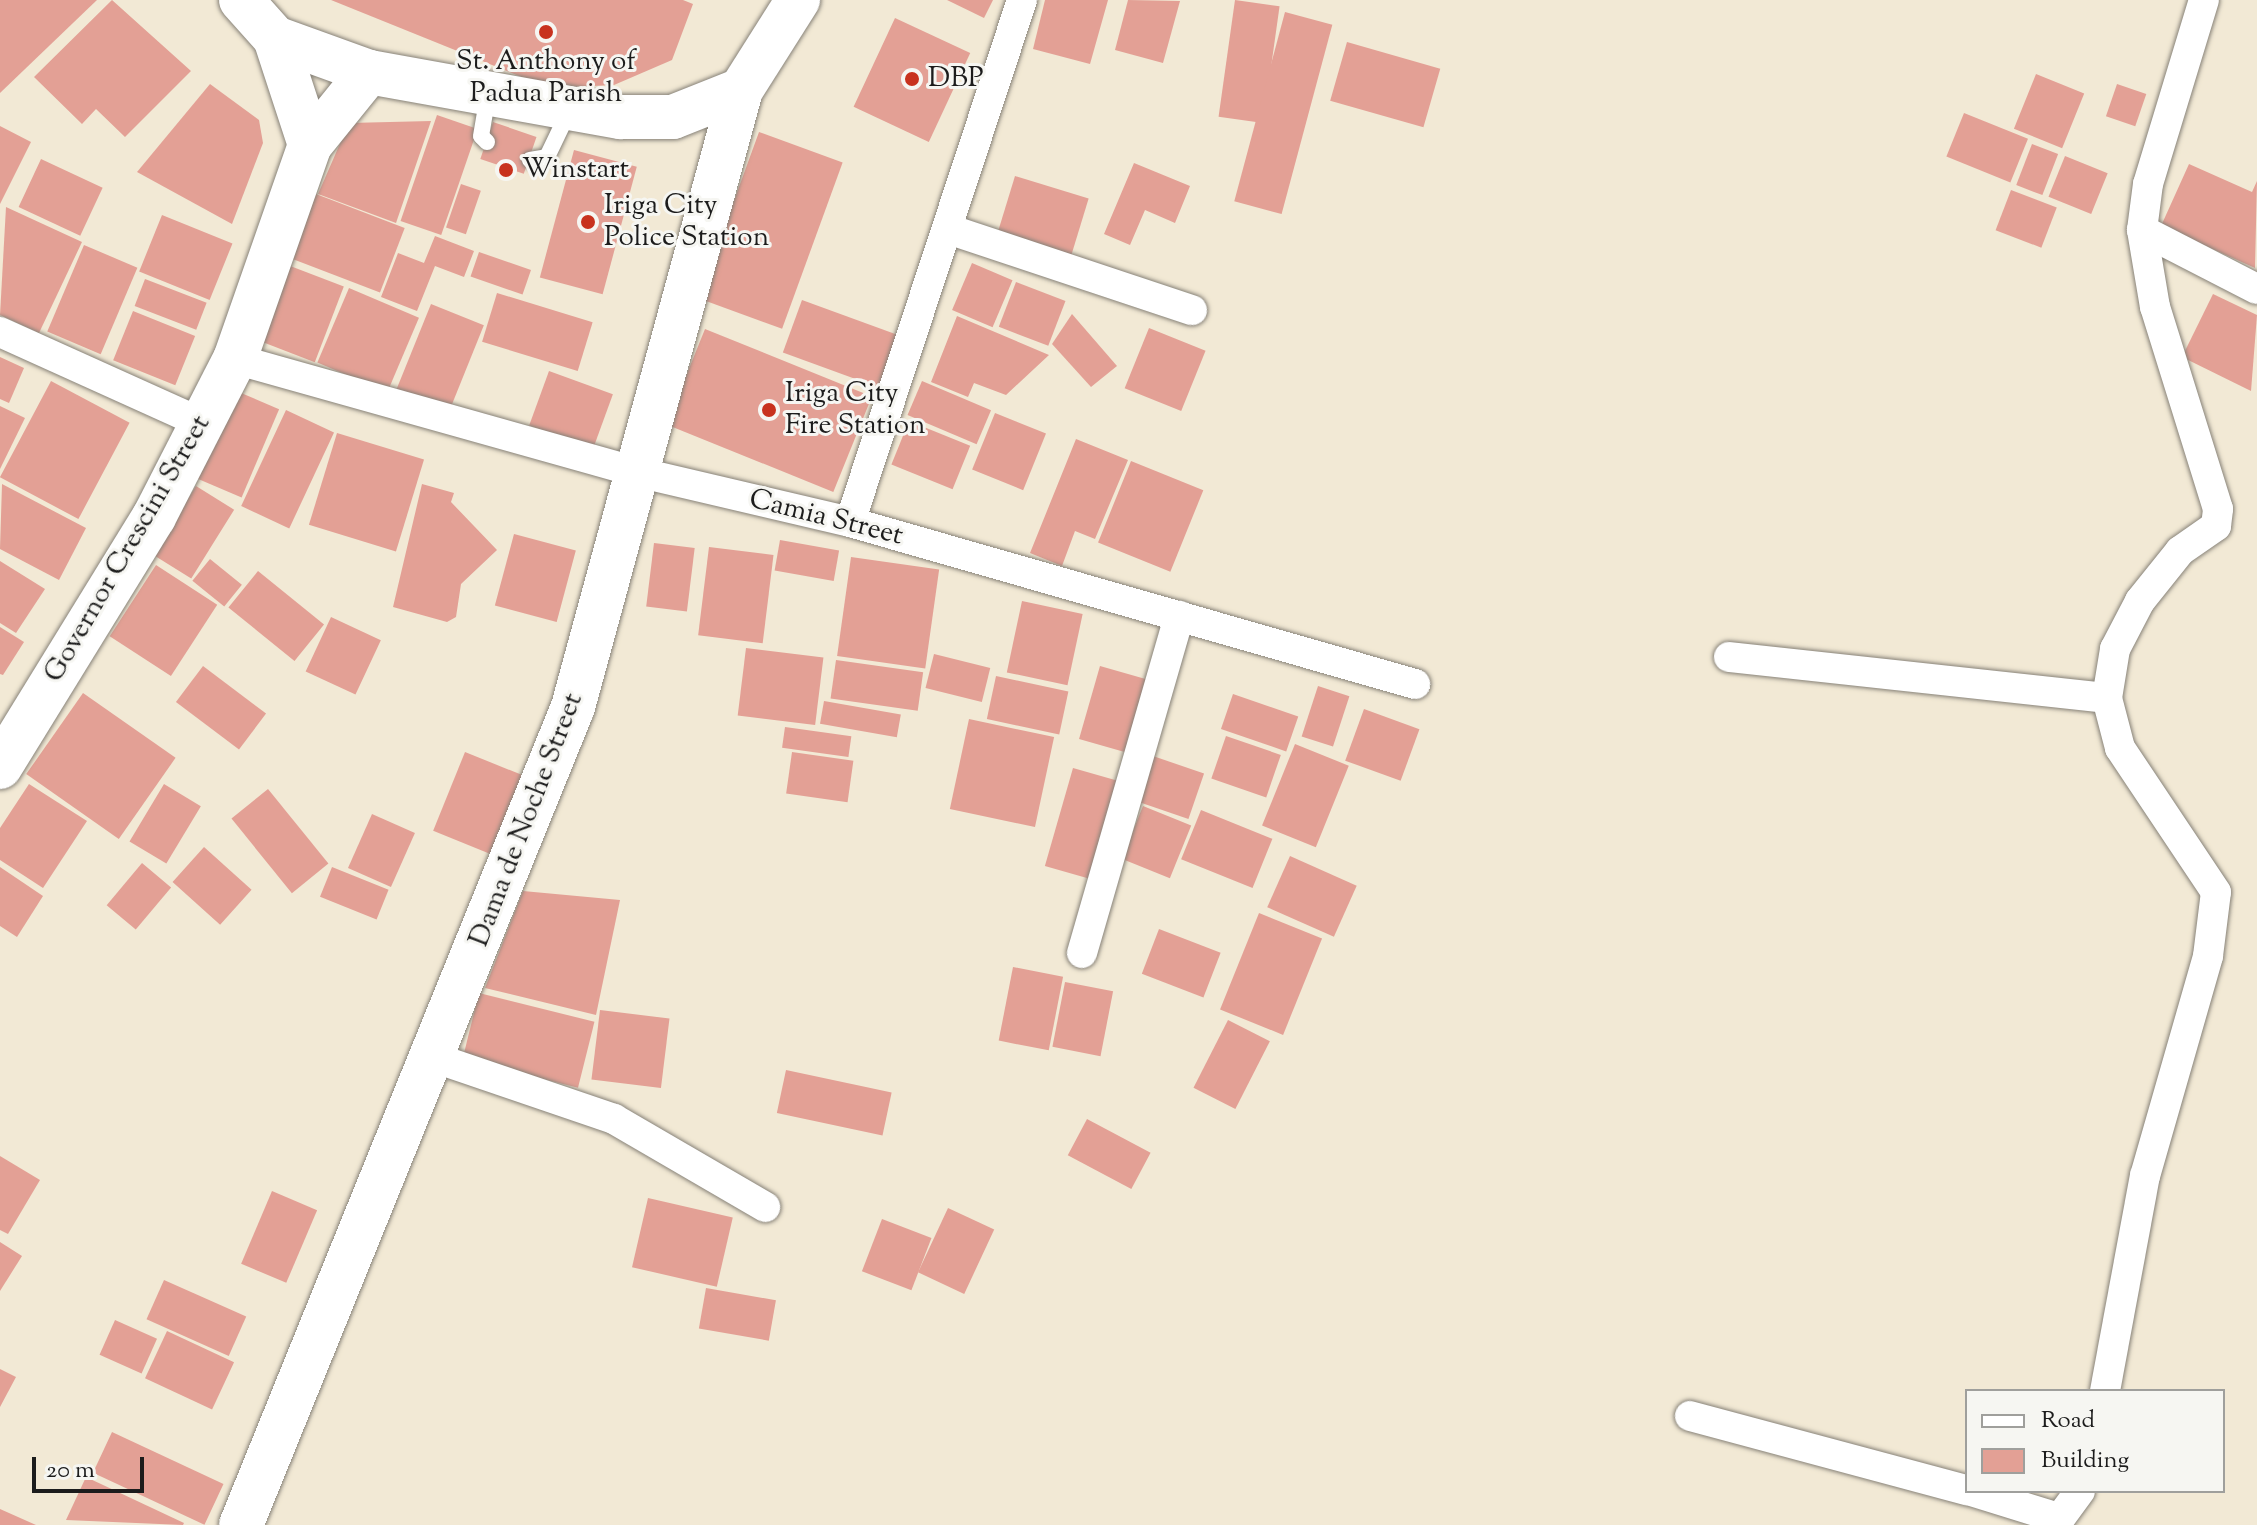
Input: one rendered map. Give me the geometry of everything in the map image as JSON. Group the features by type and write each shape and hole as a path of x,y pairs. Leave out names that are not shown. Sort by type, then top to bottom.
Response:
{"main road":[{"path":"241,0 275,38 310,145"},
{"name":"Dama de Noche Street","path":"241,1525 435,1058 573,707 633,471 741,90 798,0"},
{"path":"275,38 369,72 569,110 673,117 741,90"},
{"name":"Governor Crescini Street","path":"0,767 154,517 235,359 310,145 369,72"}],"street":[{"path":"850,522 951,230 1022,0"},
{"path":"2105,1389 2145,1176 2208,956 2216,892 2120,748 2107,698 2115,649 2140,601 2180,551 2216,526 2218,509 2155,307 2142,230 2148,184 2204,0"},
{"path":"951,230 1192,310"},
{"path":"2142,230 2257,289"},
{"path":"0,332 202,423"},
{"name":"Camia Street","path":"235,359 633,471 850,522 1415,684"},
{"path":"1082,953 1179,616"},
{"path":"1729,657 2107,698"},
{"path":"435,1058 614,1119 765,1207"},
{"path":"1690,1416 1965,1489"},
{"path":"1978,1493 2057,1521 2078,1493"}],"lane":[{"path":"487,142 481,136 488,93"},
{"path":"530,160 547,157 569,110"}],"building":[{"path":"0,0 97,0 0,93"},
{"path":"112,0 191,71 125,137 96,109 82,124 34,77"},
{"name":"St. Anthony of Padua Parish","path":"331,0 683,0 693,4 672,60 614,85 549,88"},
{"path":"947,0 993,0 984,18"},
{"path":"1045,0 1108,0 1090,64 1033,49"},
{"path":"1128,0 1180,1 1163,63 1115,50"},
{"path":"1235,0 1280,6 1263,123 1219,117"},
{"path":"1285,12 1332,25 1282,214 1234,201"},
{"name":"DBP","path":"895,18 970,53 929,142 854,107"},
{"path":"1347,42 1440,69 1423,127 1330,101"},
{"path":"2036,74 2084,93 2062,148 2014,129"},
{"path":"210,84 259,120 263,143 232,224 137,172"},
{"path":"2117,84 2146,94 2135,126 2106,116"},
{"path":"1964,113 2028,139 2010,182 1946,157"},
{"path":"437,115 478,129 441,235 401,221"},
{"path":"431,121 396,223 318,194 349,123"},
{"path":"493,122 536,137 524,174 480,159"},
{"path":"0,126 31,142 0,204"},
{"path":"759,132 843,162 782,329 698,298"},
{"path":"2032,144 2058,154 2042,195 2016,185"},
{"name":"Iriga City Police Station","path":"574,150 637,167 603,294 540,278"},
{"path":"2065,156 2108,173 2091,214 2049,197"},
{"path":"41,159 103,188 80,236 19,207"},
{"path":"1134,163 1190,186 1175,223 1145,210 1130,245 1104,234"},
{"path":"2189,164 2252,192 2257,181 2255,268 2161,226"},
{"path":"1015,176 1089,199 1068,264 995,242"},
{"path":"461,184 481,191 466,234 446,227"},
{"path":"2011,190 2057,208 2041,248 1996,230"},
{"path":"316,194 405,228 380,292 291,258"},
{"path":"6,207 82,242 39,333 0,315"},
{"path":"162,215 232,243 210,300 139,272"},
{"path":"435,236 474,251 464,277 435,266 417,311 381,297 398,253 424,263"},
{"path":"84,245 137,268 101,354 47,332"},
{"path":"479,252 531,270 523,294 471,277"},
{"path":"972,263 1013,280 993,327 952,310"},
{"path":"285,264 344,287 315,362 256,340"},
{"path":"145,279 207,303 196,330 135,306"},
{"path":"1016,282 1065,301 1048,346 999,327"},
{"path":"349,288 419,318 387,392 317,363"},
{"path":"497,293 593,322 578,371 482,342"},
{"path":"2213,294 2257,315 2251,391 2182,357"},
{"path":"802,300 901,336 882,389 783,353"},
{"path":"431,304 484,325 449,411 397,389"},
{"path":"133,311 195,336 175,385 113,360"},
{"path":"1072,314 1117,366 1091,387 1052,344"},
{"path":"957,316 1049,355 1006,395 974,383 968,397 931,382"},
{"path":"1149,328 1206,351 1181,411 1125,388"},
{"name":"Iriga City Fire Station","path":"705,329 872,396 833,492 666,424"},
{"path":"0,357 24,368 9,403 0,399"},
{"path":"549,371 613,394 593,449 529,426"},
{"path":"51,381 130,423 78,519 0,477"},
{"path":"922,381 991,410 977,444 908,415"},
{"path":"234,390 279,409 242,498 196,478"},
{"path":"0,406 25,418 0,469"},
{"path":"286,410 334,432 289,528 241,506"},
{"path":"995,413 1046,434 1023,490 972,470"},
{"path":"909,421 970,446 953,489 891,465"},
{"path":"337,433 424,460 396,551 309,525"},
{"path":"1076,439 1128,460 1095,539 1075,531 1062,566 1030,553"},
{"path":"1131,461 1203,490 1170,572 1098,543"},
{"path":"2,484 86,528 59,580 0,549"},
{"path":"422,484 454,493 451,502 497,550 461,584 456,617 447,622 393,607"},
{"path":"196,486 234,510 191,579 153,555"},
{"path":"514,534 576,551 557,622 495,605"},
{"path":"780,540 839,550 834,581 775,571"},
{"path":"654,543 695,548 687,612 646,607"},
{"path":"709,547 774,555 763,643 698,635"},
{"path":"851,557 939,569 925,668 837,656"},
{"path":"210,559 242,585 224,607 192,581"},
{"path":"0,561 45,589 16,633 0,623"},
{"path":"156,565 217,605 171,676 110,636"},
{"path":"258,571 324,624 294,661 228,608"},
{"path":"1022,601 1083,614 1067,685 1007,672"},
{"path":"331,617 381,640 355,695 306,671"},
{"path":"0,627 24,642 3,675 0,674"},
{"path":"746,648 823,658 815,725 738,715"},
{"path":"934,654 990,668 982,702 926,688"},
{"path":"836,660 923,672 918,711 831,699"},
{"path":"203,666 266,714 239,749 176,702"},
{"path":"1100,666 1149,680 1128,753 1079,739"},
{"path":"996,676 1068,691 1059,734 987,719"},
{"path":"1318,686 1349,696 1333,747 1302,736"},
{"path":"83,693 176,758 119,839 26,774"},
{"path":"1233,694 1298,716 1286,751 1221,729"},
{"path":"824,701 901,715 897,737 820,724"},
{"path":"1364,709 1419,729 1401,781 1345,761"},
{"path":"969,719 1054,737 1035,827 950,809"},
{"path":"785,727 851,736 848,757 782,748"},
{"path":"1226,736 1281,755 1266,797 1211,779"},
{"path":"1295,744 1349,766 1316,847 1262,826"},
{"path":"465,752 525,776 493,855 433,831"},
{"path":"792,752 853,761 848,802 786,794"},
{"path":"1153,756 1204,774 1188,819 1137,801"},
{"path":"1073,768 1122,782 1094,880 1045,866"},
{"path":"29,784 87,821 43,888 0,860 0,828"},
{"path":"164,784 201,806 166,864 129,841"},
{"path":"268,789 328,864 292,893 231,819"},
{"path":"1143,806 1191,825 1170,878 1122,859"},
{"path":"1201,810 1272,839 1253,888 1181,859"},
{"path":"372,814 415,833 391,887 348,868"},
{"path":"204,847 252,890 220,925 173,882"},
{"path":"1290,856 1357,886 1334,937 1267,907"},
{"path":"142,863 171,887 136,930 107,905"},
{"path":"0,867 43,896 17,937 0,926"},
{"path":"332,867 389,890 377,920 320,897"},
{"path":"523,891 620,900 596,1015 485,988"},
{"path":"1259,913 1322,938 1283,1035 1220,1009"},
{"path":"1159,929 1221,953 1203,997 1142,974"},
{"path":"1013,967 1063,977 1049,1050 999,1041"},
{"path":"1065,982 1113,991 1101,1056 1052,1047"},
{"path":"479,993 594,1022 578,1088 463,1059"},
{"path":"600,1010 669,1019 661,1088 591,1079"},
{"path":"1228,1020 1270,1041 1235,1109 1193,1088"},
{"path":"786,1070 892,1092 882,1135 777,1113"},
{"path":"1087,1119 1151,1153 1131,1189 1068,1155"},
{"path":"0,1156 40,1180 8,1234 0,1230"},
{"path":"272,1191 317,1210 286,1283 241,1264"},
{"path":"648,1198 733,1218 717,1287 632,1267"},
{"path":"948,1208 994,1230 964,1294 918,1272"},
{"path":"882,1219 931,1238 911,1290 862,1271"},
{"path":"0,1242 22,1256 0,1291"},
{"path":"164,1280 246,1317 229,1356 147,1319"},
{"path":"706,1288 776,1300 769,1341 699,1328"},
{"path":"115,1320 157,1339 142,1373 100,1355"},
{"path":"167,1331 234,1362 212,1409 145,1378"},
{"path":"0,1369 16,1377 0,1407"},
{"path":"112,1432 223,1484 204,1525 93,1473"},
{"path":"86,1477 184,1523 66,1520"},
{"path":"0,1509 36,1525 0,1525"}],"place":[{"name":"St. Anthony of Padua Parish","path":"546,32"},
{"name":"DBP","path":"912,79"},
{"name":"Winstart","path":"506,170"},
{"name":"Iriga City Police Station","path":"588,222"},
{"name":"Iriga City Fire Station","path":"769,410"}]}
